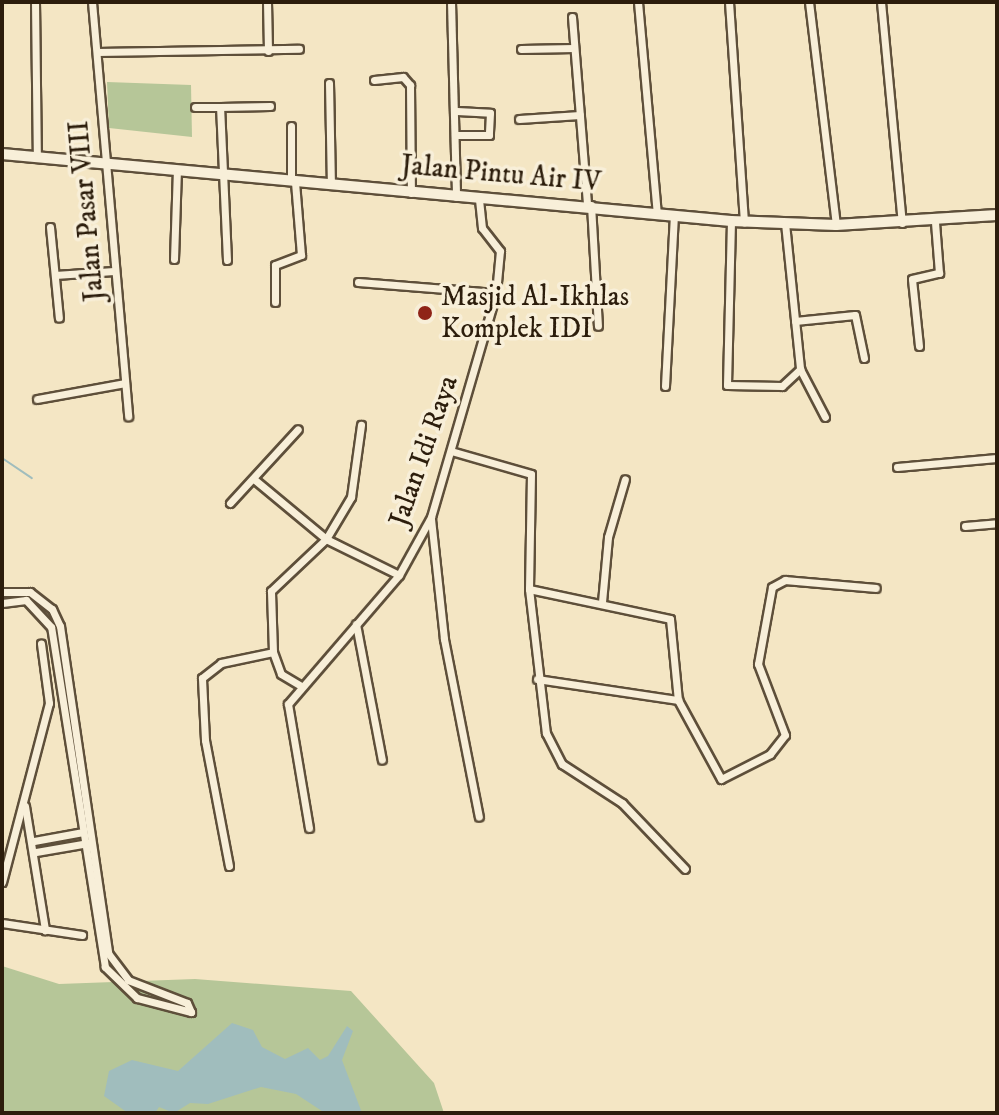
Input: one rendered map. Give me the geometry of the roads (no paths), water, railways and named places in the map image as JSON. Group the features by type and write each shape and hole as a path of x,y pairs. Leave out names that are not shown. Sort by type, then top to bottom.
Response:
{"main road":[{"name":"Jalan Pintu Air IV","path":"2,154 331,183 479,200 589,205 744,222 902,224 997,215"}],"street":[{"path":"35,2 37,157"},
{"name":"Jalan Pasar VIII","path":"92,2 128,416"},
{"path":"267,2 268,51"},
{"path":"451,2 458,135 456,197"},
{"path":"638,2 657,213"},
{"path":"729,2 744,222"},
{"path":"809,2 836,225"},
{"path":"881,2 902,224"},
{"path":"572,17 598,326"},
{"path":"521,49 574,48"},
{"path":"97,52 299,49"},
{"path":"374,80 403,77 410,85 411,193"},
{"path":"329,83 331,183"},
{"path":"195,107 270,106"},
{"path":"220,107 227,260"},
{"path":"457,111 490,113 489,135 458,135"},
{"path":"519,119 580,115"},
{"path":"275,302 275,265 301,255 291,126"},
{"path":"174,259 177,169"},
{"name":"Jalan Idi Raya","path":"301,686 399,575 431,517 496,293 500,251 482,228 479,200"},
{"path":"665,386 674,216"},
{"path":"731,221 727,385 782,386 800,369"},
{"path":"919,346 912,279 939,273 935,222"},
{"path":"785,223 800,369 825,417"},
{"path":"50,227 59,318"},
{"path":"55,275 114,271"},
{"path":"358,282 496,293"},
{"path":"795,321 855,315 864,358"},
{"path":"37,399 125,383"},
{"path":"309,828 287,711 301,686 281,674 273,652 271,591 326,539 351,497 361,425"},
{"path":"230,503 255,480 298,429"},
{"path":"451,451 531,474 529,589 537,679 546,733 562,764 622,803 685,869"},
{"path":"897,467 997,458"},
{"path":"602,602 608,537 625,479"},
{"path":"255,480 326,539 399,575"},
{"path":"431,517 444,639 479,817"},
{"path":"965,526 997,523"},
{"path":"529,589 602,602 670,619 678,700 717,777 733,778 770,754 785,735 758,664 772,587 785,580 876,588"},
{"path":"2,592 30,592 57,618 85,832 112,961 140,987 187,1003 191,1012 137,998 105,967 87,843"},
{"path":"2,603 26,600 48,619 73,745"},
{"path":"356,624 382,760"},
{"path":"2,882 25,805 49,703 41,644"},
{"path":"229,866 205,740 202,678 221,663 273,652"},
{"path":"537,679 678,700"},
{"path":"25,805 36,852 45,930"},
{"path":"34,841 85,832"},
{"path":"36,852 87,843"},
{"path":"2,923 82,935"}],"water":[{"path":"232,1023 253,1030 262,1047 285,1059 308,1048 320,1060 328,1056 347,1026 353,1031 342,1060 362,1113 325,1113 296,1094 261,1087 208,1104 190,1103 174,1113 159,1107 155,1113 128,1113 104,1096 109,1071 132,1060 178,1071"}],"waterway":[{"path":"2,458 32,478"}],"place":[{"name":"Masjid Al-Ikhlas Komplek IDI","path":"425,313"}]}
